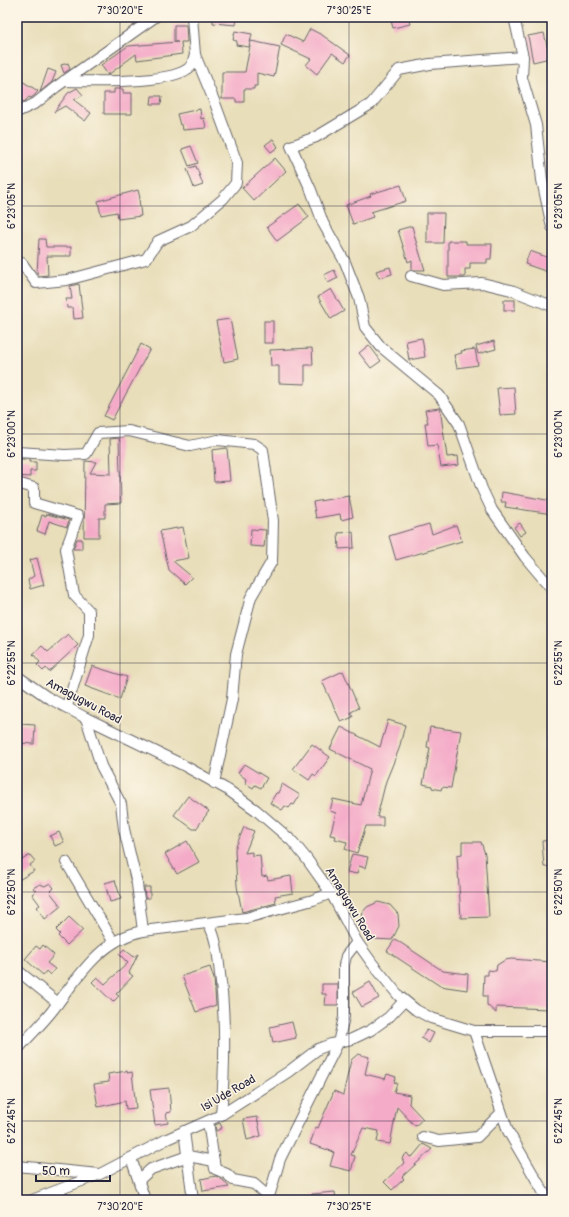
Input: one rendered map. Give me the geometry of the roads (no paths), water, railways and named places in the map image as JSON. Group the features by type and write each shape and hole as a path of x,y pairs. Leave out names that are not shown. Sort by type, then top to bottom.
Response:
{"street":[{"path":"17,112 36,103 64,81 155,17"},
{"path":"17,263 22,263 36,283 67,280 146,259 158,241 191,226 222,199 236,183 237,164 215,103 195,55 192,17"},
{"path":"514,17 523,57 522,78 536,125 542,180 552,227"},
{"path":"64,81 162,78 187,69 191,66 195,55"},
{"path":"523,57 430,64 399,70 371,104 316,137 291,146 311,190 323,223 345,262 359,298 364,327 381,347 439,394 459,424 482,489 492,510 525,557 552,589"},
{"path":"411,276 443,285 482,283 511,290 552,306"},
{"path":"17,452 65,456 86,454 98,433 129,431 190,446 218,440 254,444 263,450 273,521 272,560 251,597 238,647 232,699 214,782"},
{"path":"17,483 34,488 34,503 78,516 66,549 74,595 89,611 89,635 67,706"},
{"name":"Amagugwu Road","path":"17,676 47,697 67,706 86,718 214,782 256,810 292,842 331,893 357,942 380,974 404,1001 431,1018 474,1031 551,1029"},
{"path":"86,718 101,766 121,804 124,829 137,884 143,931"},
{"path":"66,862 113,941"},
{"path":"17,1050 94,959 113,941 132,933 143,931 246,918 314,900 331,893"},
{"path":"208,924 216,943 223,994 225,1057 221,1114"},
{"path":"208,1121 215,1169 227,1174 233,1180 254,1184 269,1198 280,1159 338,1043 344,1017 344,965 346,956 357,942"},
{"path":"17,970 58,1003"},
{"name":"Isi Ude Road","path":"32,1200 100,1174 184,1131 208,1121 288,1072 318,1049 352,1039 371,1030 389,1017 404,1001"},
{"path":"474,1031 501,1113 513,1142 548,1200"},
{"path":"423,1137 439,1141 477,1137 501,1113"},
{"path":"184,1131 193,1200"},
{"path":"139,1180 151,1169 188,1156 214,1161"},
{"path":"131,1158 145,1200"},
{"path":"17,1166 100,1174"}]}
